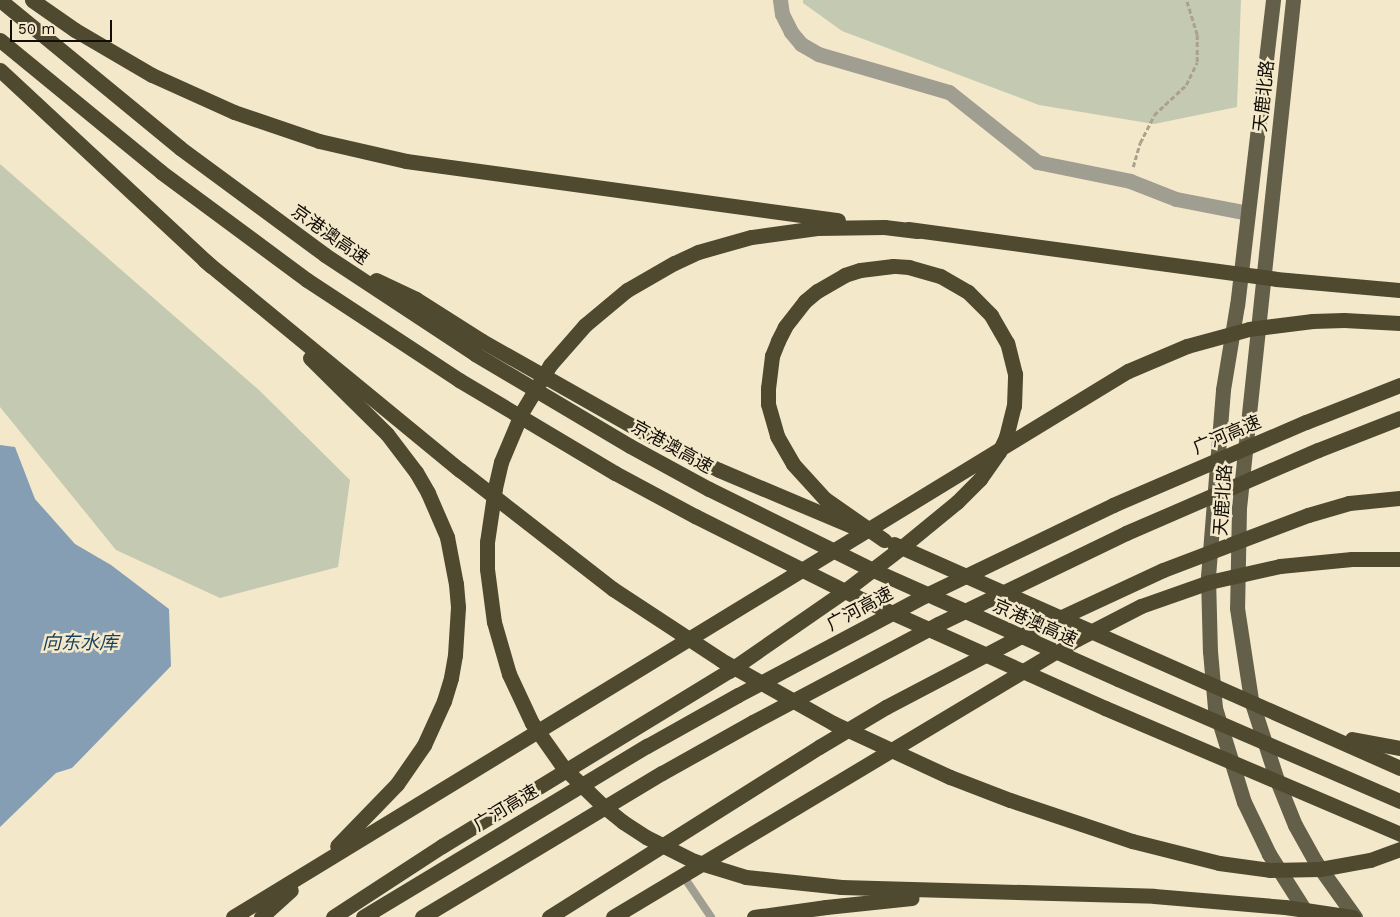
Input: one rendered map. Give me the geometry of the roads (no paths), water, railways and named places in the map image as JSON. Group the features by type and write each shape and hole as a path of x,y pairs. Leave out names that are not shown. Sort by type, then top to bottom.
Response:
{"highway":[{"name":"京港澳高速","path":"0,0 180,148 325,255 433,327 552,401 709,489 871,569 1156,696 1400,801"},
{"path":"32,0 75,30 152,75 234,112 276,127 362,152 406,161 1321,285 1400,290"},
{"path":"0,40 90,116 241,232 382,331 536,427 775,558 899,616 1166,734 1400,834"},
{"path":"0,70 339,385 387,434 416,472 440,521 452,560 456,584 458,631 451,678 435,724 412,765 381,802 317,866 261,917"},
{"path":"917,230 842,227 783,231 724,243 674,263 619,296 585,325 566,344 550,365 522,412 501,462 493,497 487,542 488,578 494,622 509,674 519,699 537,730 563,767 602,805 646,837 694,861 720,870 773,881 832,887 1089,893 1220,900 1354,917"},
{"path":"325,255 416,299 516,361 639,430 774,494 884,540 1131,650 1318,730 1400,768"},
{"path":"204,260 562,551 666,626 721,660 833,723 950,777 1070,822 1195,857 1245,867 1295,870 1346,865 1400,850"},
{"path":"333,917 450,841 729,671 846,590 957,502 990,466 1003,445 1011,422 1016,390 1007,343 991,315 968,292 955,283 925,271 901,267 876,267 853,272 831,282 805,301 785,327 778,341 772,356 768,388 772,420 784,450 802,476 825,499 884,540"},
{"path":"233,917 1128,371 1187,346 1249,329 1312,320 1400,323"},
{"name":"广河高速","path":"363,917 647,746 738,695 924,596 1113,505 1306,422 1400,385"},
{"path":"422,917 662,773 753,722 938,624 1134,529 1318,450 1400,418"},
{"path":"549,917 819,747 886,707 1014,639 1163,570 1235,541 1308,515 1367,500 1400,498"},
{"path":"613,917 1077,639 1141,606 1209,582 1280,566 1352,559 1400,559"},
{"path":"1318,730 1400,748"},
{"path":"754,917 892,900 1014,893 1089,893"}],"main road":[{"name":"天鹿北路","path":"1273,0 1237,305 1223,390 1208,585 1210,651 1214,708 1234,774 1254,828 1309,917"},
{"name":"天鹿北路","path":"1293,0 1239,508 1237,608 1244,667 1251,700 1266,749 1295,825 1315,861 1354,917"},
{"path":"1237,305 1259,306"},
{"path":"1223,390 1251,392"}],"street":[{"path":"780,0 782,14 791,32 801,44 818,54 949,92 1037,162 1130,181 1176,199 1248,213"}],"lane":[{"path":"686,880 710,917"}],"water":[{"name":"向东水库","path":"0,445 15,447 35,499 75,544 111,565 169,609 171,666 72,768 56,773 0,827"}]}
